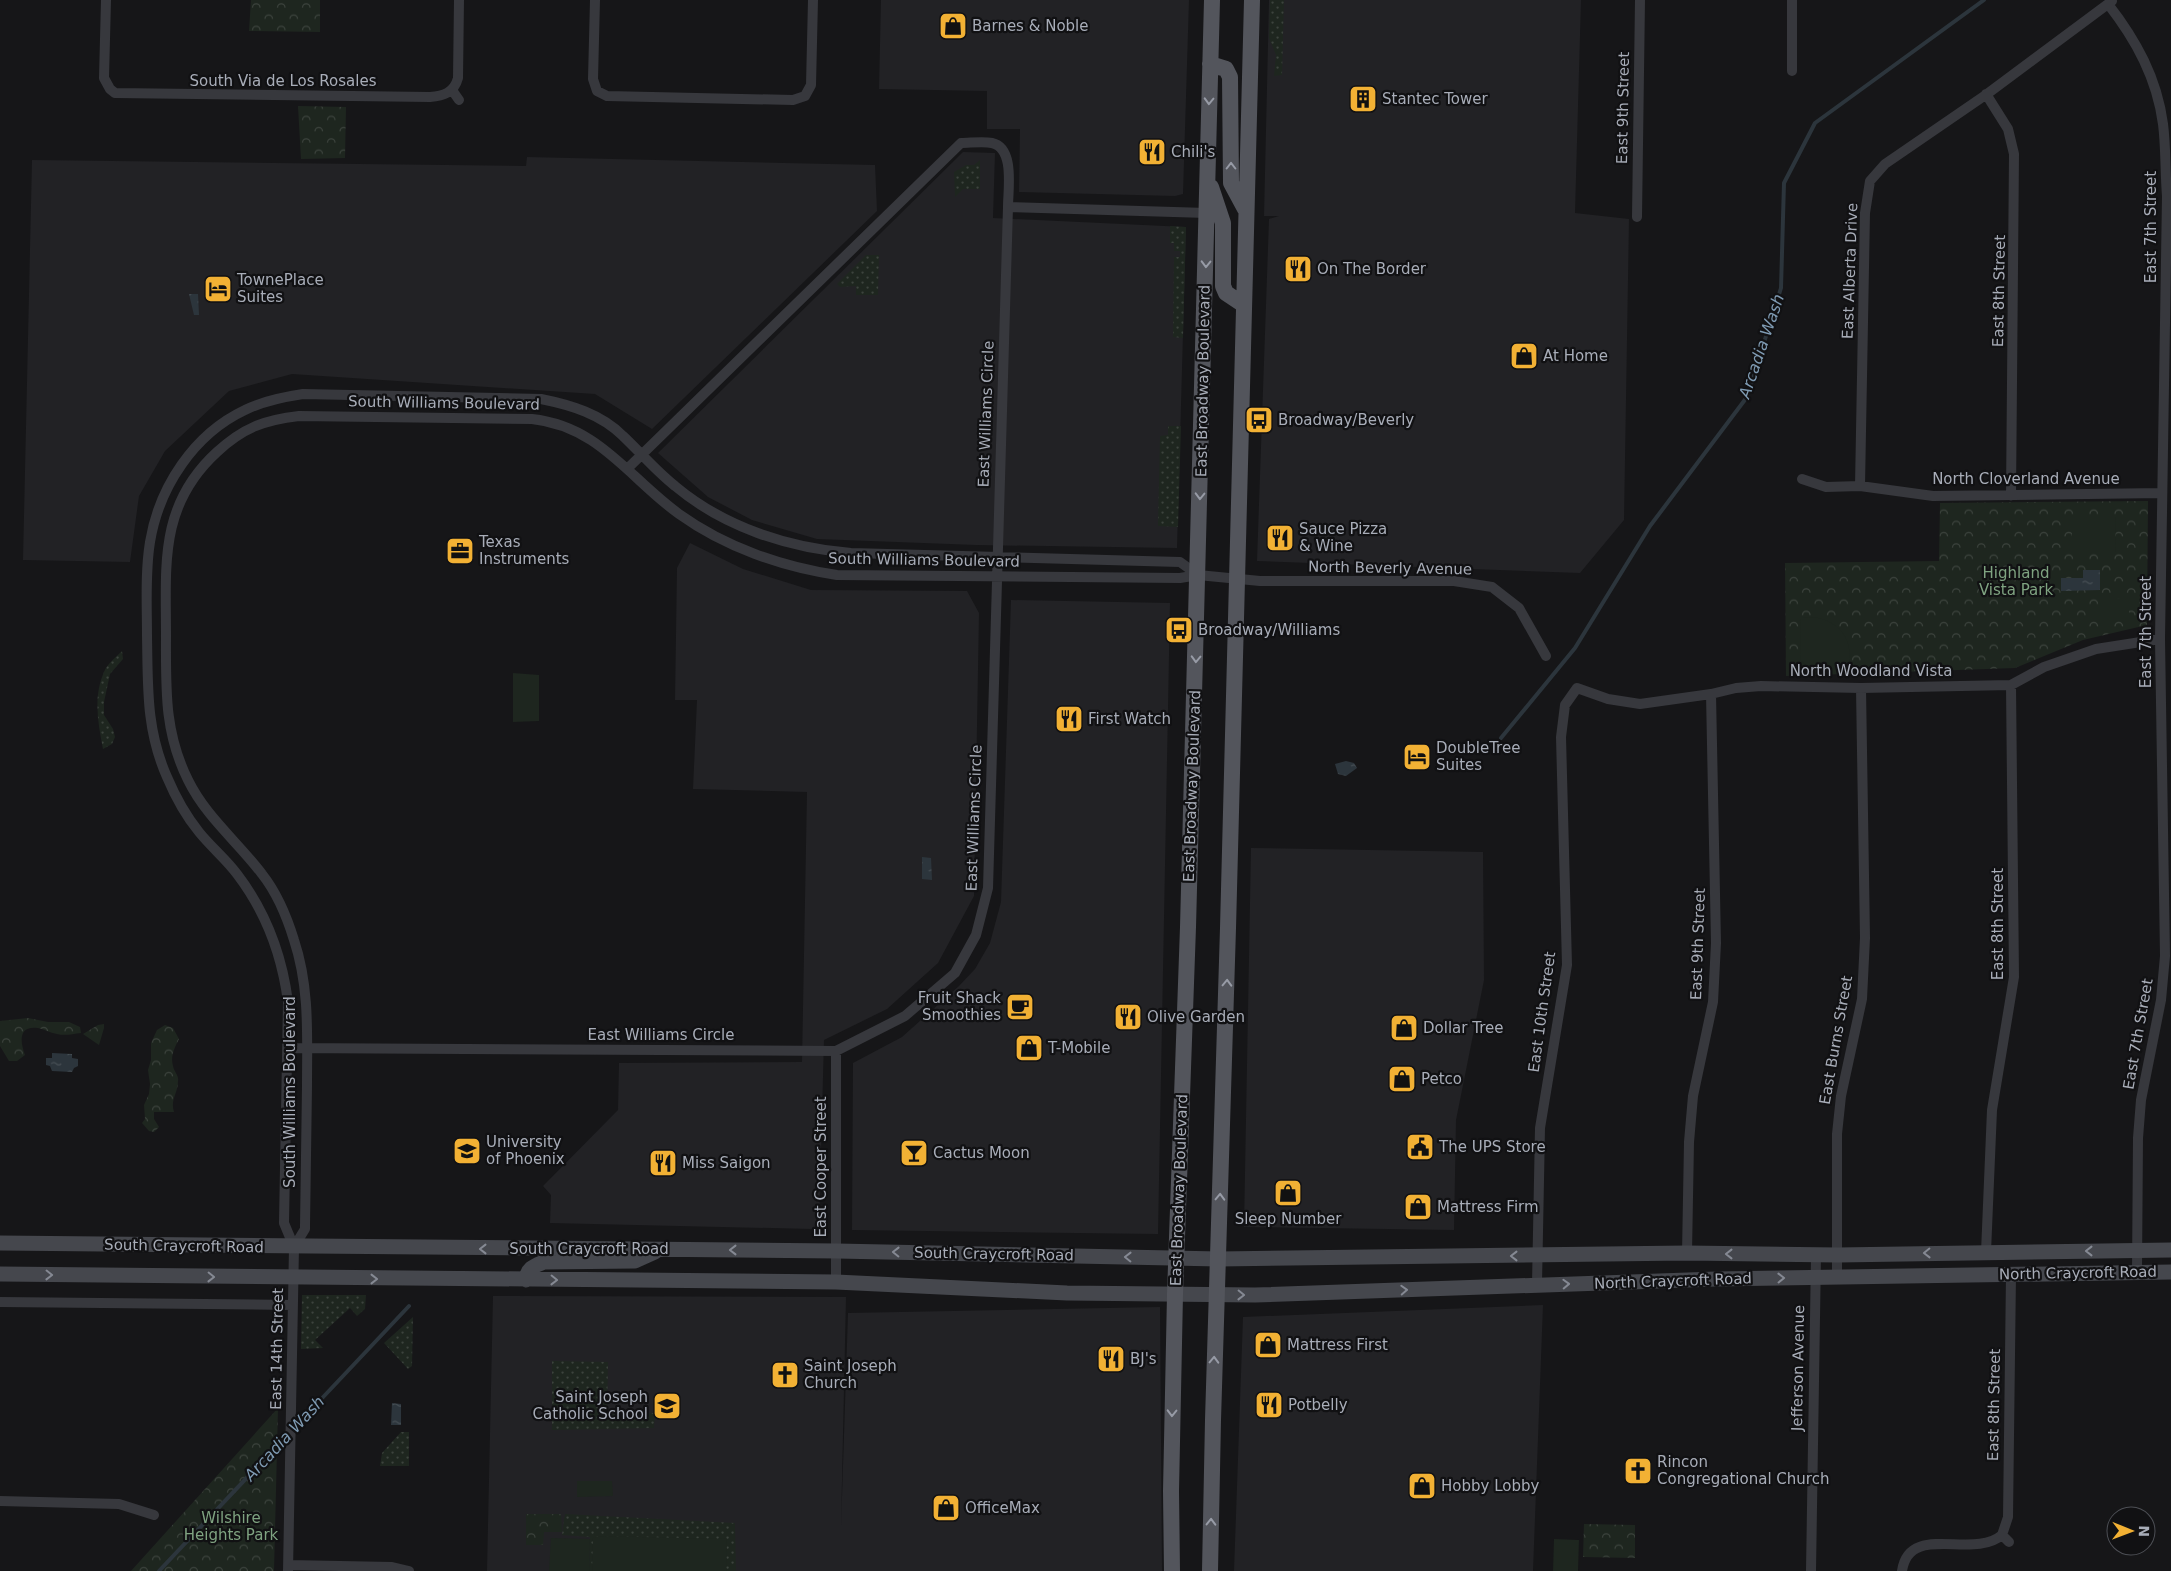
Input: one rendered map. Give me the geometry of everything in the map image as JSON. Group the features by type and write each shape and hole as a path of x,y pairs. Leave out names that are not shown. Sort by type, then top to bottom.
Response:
{"main road":[{"name":"East Broadway Boulevard","path":"1172,1571 1171,1491 1175,1294 1198,575 1212,0"},
{"path":"1210,1571 1252,0"},
{"path":"1210,64 1226,69 1230,77 1231,183 1246,211"},
{"path":"1207,178 1223,223 1224,286 1226,293 1235,301 1244,305"},
{"name":"South Craycroft Road","path":"0,1243 837,1251 1177,1258"},
{"path":"526,1280 526,1273 532,1267 544,1262 635,1261 661,1250"},
{"name":"North Craycroft Road","path":"1177,1258 1537,1256 1687,1253 1838,1255 2171,1250"},
{"name":"North Craycroft Road","path":"1175,1294 1351,1293 1537,1284 1814,1277 2171,1272"},
{"name":"South Craycroft Road","path":"0,1274 836,1282 1067,1292 1175,1294"}],"street":[{"name":"South Via de Los Rosales","path":"106,0 104,78 109,92 123,94 443,96 452,90"},
{"path":"459,0 458,74 456,84 452,90 459,100"},
{"path":"595,0 592,80 597,91 607,96 793,100 805,96 811,85 813,0"},
{"name":"East 9th Street","path":"1637,217 1640,0"},
{"path":"1792,0 1792,71"},
{"name":"East Alberta Drive","path":"1860,486 1864,215 1870,181 1885,164 1986,94 2110,2"},
{"name":"East 7th Street","path":"2110,2 2147,65 2161,109 2167,196 2168,356 2162,493 2160,640 2168,857 2165,956 2161,1000 2142,1100 2138,1138 2137,1272"},
{"name":"East 8th Street","path":"1986,94 2008,129 2014,154 2011,496"},
{"name":"East Williams Circle","path":"288,1048 836,1051 905,1016 955,973 976,935 988,888 1008,207 1008,160 1001,146 992,143 961,143 627,468"},
{"path":"1008,207 1207,213"},
{"name":"South Williams Boulevard","path":"294,1247 284,1223 288,1002 283,966 255,901 242,882 200,833 182,807 167,777 156,748 148,706 147,562 155,516 174,475 202,440 230,418 265,402 303,394 541,399 571,405 589,412 623,435 676,488 726,520 778,540 836,552 1180,562 1198,575"},
{"name":"South Williams Boulevard","path":"294,1247 305,1229 307,1007 303,976 294,939 285,914 263,874 214,820 188,780 179,758 168,720 166,705 166,560 172,521 182,494 194,476 230,440 249,428 262,423 299,416 532,419 550,421 571,428 588,437 627,468 677,513 700,528 724,541 762,557 819,572 838,575 1180,578 1198,575"},
{"name":"North Cloverland Avenue","path":"1802,479 1826,487 1860,486 1932,496 2162,493"},
{"name":"North Beverly Avenue","path":"1198,575 1270,581 1454,581 1492,587 1519,608 1546,656"},
{"name":"North Woodland Vista","path":"1577,688 1608,699 1640,704 1711,694 1736,688 1761,686 1861,688 2011,685 2044,667 2096,649 2160,640"},
{"name":"East 8th Street","path":"1986,1252 1992,1110 2014,977 2011,685"},
{"name":"East 10th Street","path":"1537,1284 1540,1128 1567,965 1561,737 1565,705 1577,688"},
{"name":"East Burns Street","path":"1838,1278 1837,1134 1841,1096 1862,999 1865,938 1861,688"},
{"name":"East 9th Street","path":"1687,1253 1689,1142 1693,1096 1713,1002 1716,943 1711,694"},
{"name":"East Cooper Street","path":"836,1051 836,1282"},
{"name":"East 14th Street","path":"288,1568 294,1247"},
{"name":"Jefferson Avenue","path":"1811,1571 1814,1277 1816,1255"},
{"name":"East 8th Street","path":"1902,1571 1906,1557 1914,1549 1930,1544 1983,1544 2006,1538 2008,1517 2011,1274"},
{"path":"0,1302 293,1305"},
{"path":"0,1501 119,1504 154,1515"},
{"path":"288,1568 392,1567 410,1571"}],"shaded area":[{"path":"881,0 1189,0 1183,194 1175,196 1019,192 1020,129 987,129 987,91 879,89"},
{"path":"1269,0 1581,0 1575,213 1629,219 1624,520 1580,573 1257,561 1269,219 1279,216 1264,216"},
{"path":"963,152 995,153 993,218 1186,227 1177,548 976,545 817,539 752,520 708,497 658,453"},
{"path":"527,157 875,165 877,211 652,429 595,394 292,374 229,391 165,451 139,496 130,562 23,560 32,160 526,166"},
{"path":"690,543 743,569 811,590 967,591 979,613 974,896 938,963 887,1009 824,1040 819,1225 812,1229 550,1223 551,1195 543,1186 618,1110 619,1063 802,1062 807,792 693,789 697,700 675,700 677,568"},
{"path":"1011,600 1170,603 1158,1234 852,1230 853,1063 902,1037 959,986 975,969 990,943 1001,902"},
{"path":"1251,848 1483,852 1484,980 1456,1120 1454,1230 1244,1227"},
{"path":"493,1296 846,1297 841,1527 848,1313 1160,1307 1162,1571 487,1571"},
{"path":"1543,1305 1533,1571 1234,1571 1243,1317"}],"green space":[{"path":"251,0 320,0 320,32 249,31"},
{"path":"1270,0 1284,0 1282,75 1274,76 1276,55 1269,38"},
{"path":"298,106 346,107 345,158 301,159"},
{"path":"980,160 980,189 963,189 955,197 954,172 966,165 974,165"},
{"path":"1170,226 1186,227 1183,338 1173,337 1174,257 1180,257 1180,251 1174,251 1174,243 1170,243"},
{"path":"866,255 879,255 878,295 856,295 856,286 840,287 837,284"},
{"path":"1168,426 1181,426 1178,527 1158,526 1160,436 1168,435"},
{"name":"Highland Vista Park","path":"2148,501 2147,625 2083,640 2015,668 1786,676 1785,563 1939,561 1940,503"},
{"path":"2072,517 2115,517 2116,552 2072,552"},
{"path":"2099,599 2129,599 2129,617 2099,617"},
{"path":"1813,617 1830,622 1842,632 1849,647 1849,665 1807,666 1800,660 1801,618"},
{"path":"122,651 123,659 110,674 104,702 104,715 113,729 115,737 112,744 103,749 98,720 99,691 105,669"},
{"path":"513,673 539,675 539,721 513,722"},
{"path":"28,1018 48,1022 69,1022 80,1027 81,1033 63,1035 38,1028 27,1029 22,1036 25,1055 17,1061 9,1061 0,1046 0,1021"},
{"path":"104,1024 99,1045 83,1034 98,1025"},
{"path":"165,1025 173,1028 179,1039 172,1059 178,1077 178,1085 173,1104 174,1112 154,1112 154,1119 159,1127 154,1132 149,1131 142,1123 145,1119 144,1105 149,1094 148,1070 151,1060 151,1043 157,1030"},
{"path":"302,1295 366,1295 365,1309 357,1316 350,1308 315,1340 323,1348 301,1349"},
{"path":"413,1317 412,1366 408,1369 384,1343"},
{"path":"552,1361 608,1362 607,1414 655,1413 654,1428 552,1430"},
{"name":"Wilshire Heights Park","path":"278,1408 274,1571 131,1571"},
{"path":"401,1432 409,1432 409,1466 380,1466 382,1453"},
{"path":"577,1481 612,1481 613,1496 577,1497"},
{"path":"526,1514 561,1514 562,1532 544,1532 543,1545 526,1545"},
{"path":"565,1514 735,1523 736,1571 589,1571 590,1537 562,1535"},
{"path":"1584,1524 1635,1525 1635,1558 1583,1557"},
{"path":"599,1536 727,1539 726,1571 592,1571 593,1538"},
{"path":"551,1538 590,1539 589,1571 549,1571"},
{"path":"1554,1539 1579,1540 1578,1571 1553,1571"}],"water":[{"path":"189,294 198,294 199,315 194,315"},
{"path":"2083,570 2100,570 2100,590 2061,591 2061,578 2083,578"},
{"path":"1346,761 1354,763 1357,768 1346,776 1338,774 1335,764"},
{"path":"922,857 931,858 932,880 922,879"},
{"path":"52,1053 72,1054 72,1058 78,1059 78,1066 72,1072 52,1071 50,1066 46,1065 46,1058 52,1058"},
{"path":"392,1403 401,1404 401,1425 391,1425"}],"waterway":[{"name":"Arcadia Wash","path":"1501,738 1575,648 1650,526 1747,397 1781,288 1784,183 1815,123 1984,0"},
{"name":"Arcadia Wash","path":"293,1429 409,1306"},
{"name":"Arcadia Wash","path":"159,1571 288,1434"}],"place":[{"name":"Barnes & Noble","path":"953,26"},
{"name":"Stantec Tower","path":"1363,99"},
{"name":"Chili's","path":"1152,152"},
{"name":"On The Border","path":"1298,269"},
{"name":"TownePlace Suites","path":"218,289"},
{"name":"At Home","path":"1524,356"},
{"name":"Broadway/Beverly","path":"1259,420"},
{"name":"Sauce Pizza & Wine","path":"1280,538"},
{"name":"Texas Instruments","path":"460,551"},
{"name":"Broadway/Williams","path":"1179,630"},
{"name":"First Watch","path":"1069,719"},
{"name":"DoubleTree Suites","path":"1417,757"},
{"name":"Fruit Shack Smoothies","path":"1020,1007"},
{"name":"Olive Garden","path":"1128,1017"},
{"name":"Dollar Tree","path":"1404,1028"},
{"name":"T-Mobile","path":"1029,1048"},
{"name":"Petco","path":"1402,1079"},
{"name":"The UPS Store","path":"1420,1147"},
{"name":"University of Phoenix","path":"467,1151"},
{"name":"Cactus Moon","path":"914,1153"},
{"name":"Miss Saigon","path":"663,1163"},
{"name":"Sleep Number","path":"1288,1193"},
{"name":"Mattress Firm","path":"1418,1207"},
{"name":"Mattress First","path":"1268,1345"},
{"name":"BJ's","path":"1111,1359"},
{"name":"Saint Joseph Church","path":"785,1375"},
{"name":"Potbelly","path":"1269,1405"},
{"name":"Saint Joseph Catholic School","path":"667,1406"},
{"name":"Rincon Congregational Church","path":"1638,1471"},
{"name":"Hobby Lobby","path":"1422,1486"},
{"name":"OfficeMax","path":"946,1508"}]}
